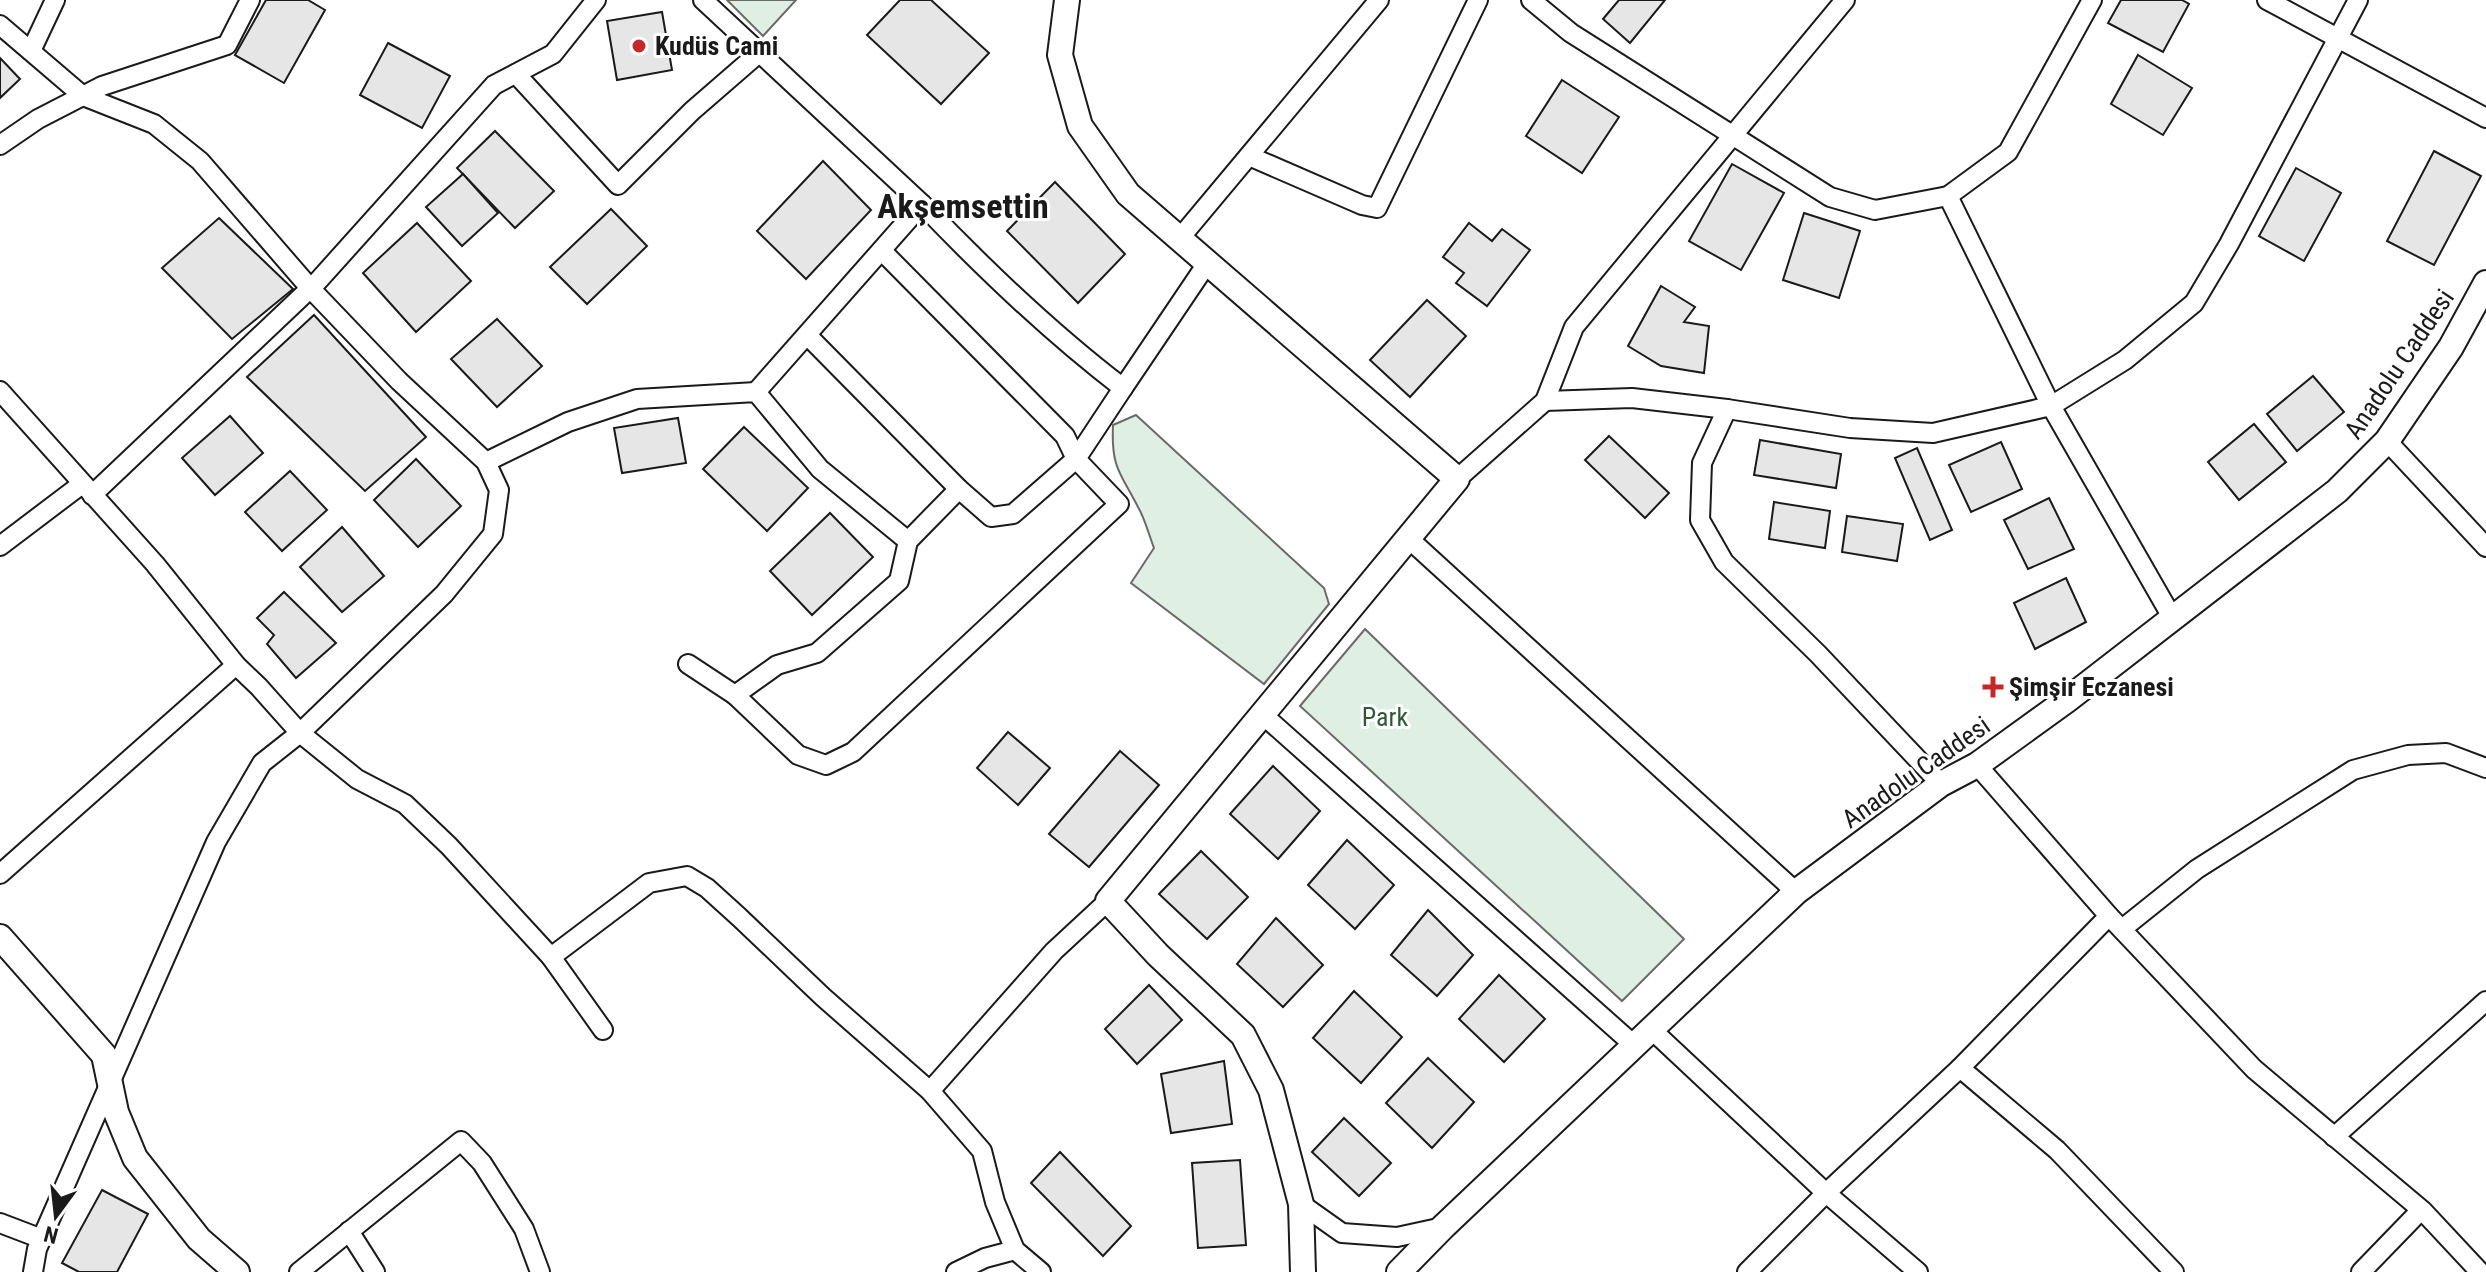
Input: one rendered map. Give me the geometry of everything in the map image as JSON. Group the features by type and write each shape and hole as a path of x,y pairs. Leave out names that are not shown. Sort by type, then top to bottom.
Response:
{"street":[{"path":"31,51 55,0"},
{"path":"0,145 38,119 102,86 227,45 250,0"},
{"path":"0,546 87,490 310,288 494,85 553,54 596,0"},
{"path":"703,0 922,204 981,266 1085,359 1123,388"},
{"path":"1067,0 1060,55 1080,126 1128,194 1457,479"},
{"path":"1180,238 1379,0"},
{"path":"1249,156 1362,205 1377,208 1478,0"},
{"path":"1531,0 1571,33 1830,197 1875,210 1948,196 2008,152 2092,0"},
{"path":"930,1091 1054,951 1108,901 1457,479 1545,401 1574,327 1845,0"},
{"path":"2267,0 2486,118"},
{"path":"1545,401 1632,398 1850,428 1933,433 2051,406 2125,360 2194,303 2229,244 2358,0"},
{"path":"0,25 83,96 154,124 200,161 310,288 399,381 486,462 499,490 493,534 444,594 300,733 262,763 216,842 42,1239 33,1272"},
{"path":"516,74 618,185 692,111 760,52"},
{"path":"1948,196 2051,406 2173,619"},
{"path":"486,462 568,422 637,399 756,392 922,204"},
{"path":"688,664 735,695 798,755 826,765 853,752 1119,504 1076,459 1065,436 882,251"},
{"path":"807,335 959,489 991,517 1013,514 1076,459 1208,262"},
{"name":"Anadolu Caddesi","path":"1399,1272 1796,892 1941,784 1977,765 2173,619 2337,491 2387,441 2451,347 2486,283"},
{"path":"0,391 155,564 236,665 300,733 357,779 405,804 449,846 551,957 603,1030"},
{"path":"756,392 820,469 908,541"},
{"path":"1727,409 1702,463 1700,520 1724,562 1818,654 1941,784"},
{"path":"2387,441 2486,547"},
{"path":"735,695 777,665 817,653 899,581 908,541 959,489"},
{"path":"1408,538 1796,892"},
{"path":"0,874 236,665"},
{"path":"1262,714 1918,1272"},
{"path":"1747,1272 1826,1193 2115,922 2353,770 2408,755 2446,753 2486,768"},
{"path":"1977,765 2115,922 2254,1069 2421,1210 2480,1272"},
{"path":"551,957 649,883 687,876 707,888 823,997 930,1091 982,1151 995,1202 1015,1250 1041,1272"},
{"path":"1108,901 1158,955 1243,1035 1271,1090 1301,1204 1303,1272"},
{"path":"0,937 104,1055 116,1112 135,1158 199,1239 237,1272"},
{"path":"2334,1137 2486,1001"},
{"path":"1960,1068 2057,1150 2174,1272"},
{"path":"299,1272 461,1141 482,1163 524,1229 540,1272"},
{"path":"1301,1204 1342,1233 1397,1237 1443,1227"},
{"path":"2361,1272 2421,1210"},
{"path":"0,1223 42,1239"},
{"path":"349,1231 375,1272"},
{"path":"956,1272 985,1258 1015,1250"}],"green space":[{"path":"727,0 796,0 763,36"},
{"path":"1136,415 1324,588 1329,604 1264,684 1131,583 1154,548 1115,461 1113,425"},
{"name":"Park","path":"1365,629 1684,939 1622,1001 1300,706"}],"building":[{"path":"266,0 308,0 325,10 284,83 235,55"},
{"path":"900,0 931,0 989,53 941,104 867,35"},
{"path":"1619,0 1665,0 1630,43 1603,19"},
{"path":"2121,0 2182,0 2189,4 2163,52 2108,23"},
{"name":"Kudüs Cami","path":"662,12 672,70 617,80 607,21"},
{"path":"388,43 450,76 422,128 360,95"},
{"path":"2138,55 2192,88 2163,135 2111,104"},
{"path":"0,58 20,79 0,98"},
{"path":"1562,80 1619,117 1582,173 1526,136"},
{"path":"495,131 554,191 515,228 457,168"},
{"path":"2434,151 2481,176 2434,265 2387,241"},
{"path":"823,161 871,210 806,279 757,231"},
{"path":"1732,164 1784,193 1741,270 1689,241"},
{"path":"2296,168 2341,193 2304,261 2259,236"},
{"path":"463,174 498,213 462,246 426,207"},
{"path":"1055,182 1125,254 1078,303 1007,231"},
{"path":"611,209 647,246 587,304 550,267"},
{"path":"1804,213 1860,231 1839,298 1783,280"},
{"path":"219,218 293,289 232,339 162,268"},
{"path":"417,223 471,281 416,332 363,273"},
{"path":"1469,223 1492,241 1502,229 1530,250 1487,306 1456,283 1464,273 1443,257"},
{"path":"1661,286 1695,307 1684,322 1709,326 1704,373 1661,366 1628,346"},
{"path":"1427,300 1466,336 1410,397 1370,360"},
{"path":"314,315 426,437 365,491 247,377"},
{"path":"497,319 542,366 497,407 451,359"},
{"path":"2313,376 2344,412 2297,451 2267,414"},
{"path":"230,416 263,453 215,495 182,458"},
{"path":"678,418 686,463 622,473 614,428"},
{"path":"2254,424 2286,462 2239,500 2208,462"},
{"path":"744,427 808,488 767,531 703,469"},
{"path":"1609,436 1669,493 1645,518 1585,460"},
{"path":"1760,440 1841,454 1836,488 1754,475"},
{"path":"2001,442 2022,489 1971,512 1949,465"},
{"path":"1917,448 1952,530 1930,540 1895,458"},
{"path":"416,459 461,506 418,547 374,500"},
{"path":"290,471 327,510 282,551 245,512"},
{"path":"2049,498 2074,549 2028,569 2004,520"},
{"path":"1774,502 1830,511 1825,548 1769,539"},
{"path":"830,513 873,557 812,615 770,571"},
{"path":"1847,516 1903,524 1897,561 1842,552"},
{"path":"342,527 384,576 342,612 300,567"},
{"path":"2066,578 2086,622 2035,649 2014,603"},
{"path":"284,592 336,643 296,678 267,644 274,635 257,618"},
{"path":"1008,732 1050,768 1018,805 977,768"},
{"path":"1120,751 1159,785 1089,867 1049,834"},
{"path":"1273,766 1320,811 1278,859 1230,814"},
{"path":"1347,840 1394,885 1355,929 1308,885"},
{"path":"1201,851 1248,897 1207,939 1159,894"},
{"path":"1428,910 1473,955 1437,996 1391,955"},
{"path":"1276,918 1323,965 1283,1007 1237,964"},
{"path":"1499,975 1545,1019 1504,1062 1459,1019"},
{"path":"1149,985 1182,1020 1137,1064 1105,1029"},
{"path":"1354,991 1402,1037 1361,1083 1313,1038"},
{"path":"1428,1058 1474,1102 1432,1148 1386,1103"},
{"path":"1224,1061 1232,1124 1171,1133 1161,1074"},
{"path":"1344,1118 1391,1163 1359,1196 1312,1152"},
{"path":"1060,1152 1131,1226 1103,1256 1031,1183"},
{"path":"1240,1160 1246,1245 1198,1248 1192,1163"},
{"path":"102,1190 148,1214 117,1272 79,1272 62,1263"}],"place":[{"name":"Kudüs Cami","path":"639,46"},
{"name":"Şimşir Eczanesi","path":"1993,687"}],"district":[{"name":"Akşemsettin","path":"963,206"}]}
